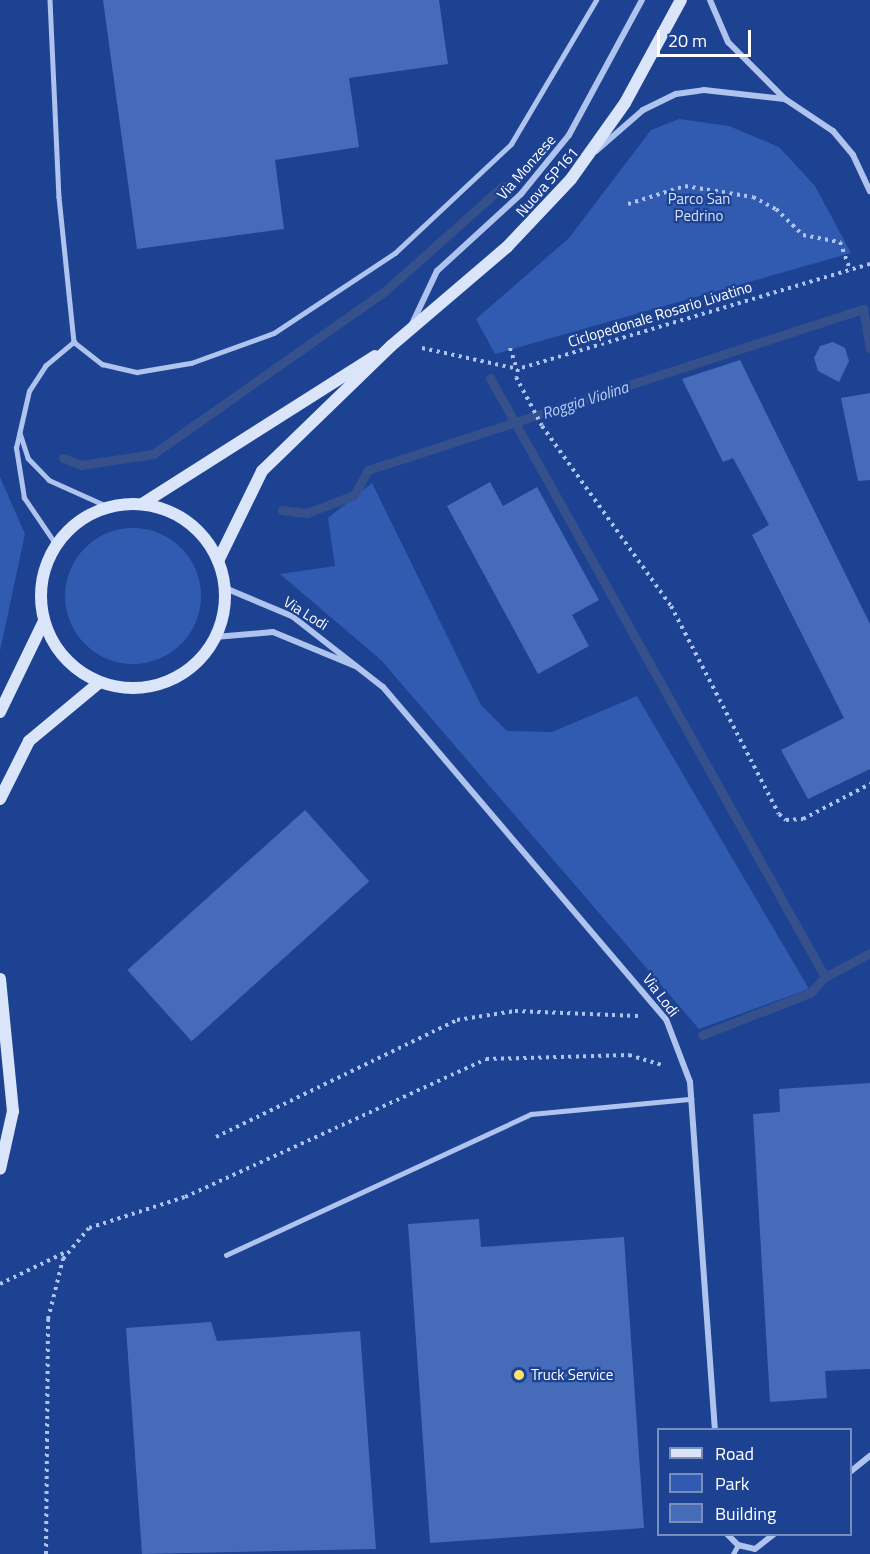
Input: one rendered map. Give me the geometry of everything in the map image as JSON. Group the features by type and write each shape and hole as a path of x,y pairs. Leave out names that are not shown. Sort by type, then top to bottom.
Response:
{"main road":[{"name":"Nuova SP161","path":"218,561 262,471 394,344 507,248 585,161 681,0"},
{"name":"Nuova SP161","path":"142,504 298,400 394,344"},
{"name":"Nuova SP161","path":"142,504 186,521 218,561 225,588 215,637 193,666 165,682 133,688 100,682 67,660 44,621 42,582 56,545 80,521 109,507 142,504"},
{"name":"Nuova SP161","path":"0,712 44,621"},
{"path":"0,799 28,741 100,682"},
{"path":"0,979 13,1111 0,1169"}],"street":[{"name":"Via Monzese","path":"408,332 437,271 521,194 569,135 642,0"},
{"path":"710,0 728,42 785,99 839,137 870,191"},
{"path":"585,161 643,110 676,94 704,90 785,99"},
{"name":"Via Lodi","path":"225,588 292,616 366,672 407,712 666,1019 689,1073 715,1428"},
{"name":"Via Lodi","path":"215,637 248,631 281,633 366,672"},
{"path":"852,1470 870,1456"},
{"path":"729,1536 738,1545 755,1549 771,1536"}],"lane":[{"path":"50,0 59,197 74,342 102,364 137,372 191,363 274,333 395,253 511,144 596,0"},
{"path":"56,545 24,498 19,431 37,377 74,342"},
{"path":"19,431 28,458 49,480 109,507"},
{"path":"226,1255 531,1113 691,1099"},
{"path":"733,1554 738,1545"}],"path":[{"path":"628,204 685,186 753,197 776,209 803,235 840,242 850,270"},
{"name":"Ciclopedonale Rosario Livatino","path":"518,369 870,264"},
{"path":"394,344 518,369"},
{"path":"510,348 518,369 519,390 542,426 672,606 778,814 786,820 803,819 870,784"},
{"path":"216,1137 465,1018 515,1011 666,1019"},
{"path":"0,1284 66,1252 96,1224 185,1197 486,1059 629,1055 689,1073"},
{"path":"46,1554 46,1341 51,1297 66,1252"}],"green space":[{"name":"Parco San Pedrino","path":"679,119 729,126 779,147 815,186 851,253 495,354 476,319 569,238 651,130"},
{"path":"0,477 25,534 0,651"},
{"path":"372,483 481,705 507,731 552,732 637,696 809,989 699,1029 381,660 280,574 335,566 328,518"},
{"path":"133,528 159,533 171,539 181,548 190,558 196,570 201,596 196,622 190,634 181,644 171,653 159,659 133,664 107,659 95,653 85,644 76,634 70,622 65,596 70,570 76,558 85,548 95,539 107,533"}],"building":[{"path":"103,0 439,0 448,64 349,78 359,147 275,160 284,229 137,249"},
{"path":"833,342 845,348 849,361 839,382 818,371 814,358 820,346"},
{"path":"740,360 870,624 870,769 808,799 781,750 844,718 752,535 769,525 733,458 723,462 682,379"},
{"path":"870,393 870,480 858,481 841,398"},
{"path":"490,482 503,506 537,487 599,600 572,615 589,646 538,674 447,506"},
{"path":"305,810 369,881 192,1041 127,970"},
{"path":"870,1083 870,1369 825,1371 827,1398 770,1402 753,1114 780,1112 779,1089"},
{"path":"479,1219 481,1247 624,1237 644,1528 430,1543 408,1224"},
{"path":"211,1322 217,1341 360,1331 376,1549 142,1554 126,1328"}],"waterway":[{"path":"63,458 81,465 153,454 385,291 503,186"},
{"name":"Roggia Violina","path":"282,510 307,513 354,495 368,470 863,309 870,348"},
{"path":"490,378 825,977 870,953"},
{"path":"702,1035 810,993 825,977"}],"place":[{"name":"Truck Service","path":"519,1375"}]}
